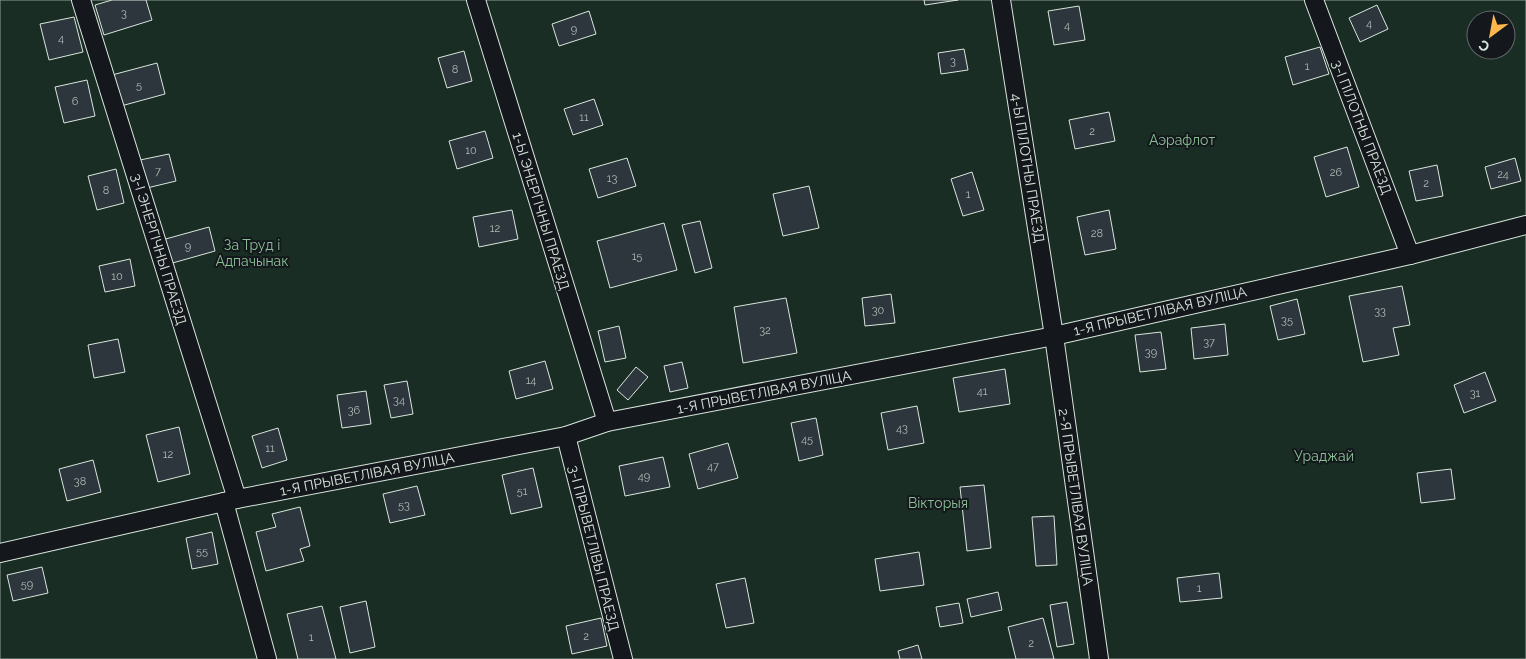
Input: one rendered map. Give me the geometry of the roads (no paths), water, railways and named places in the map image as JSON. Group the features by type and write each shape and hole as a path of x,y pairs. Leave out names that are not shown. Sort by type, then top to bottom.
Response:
{"lane":[{"name":"3-І ЭНЕРГІЧНЫ ПРАЕЗД","path":"82,0 230,500 268,659"},
{"name":"1-Ы ЭНЕРГІЧНЫ ПРАЕЗД","path":"476,0 607,422"},
{"name":"4-Ы ПІЛОТНЫ ПРАЕЗД","path":"1001,0 1054,336"},
{"name":"3-І ПІЛОТНЫ ПРАЕЗД","path":"1314,0 1410,255"},
{"name":"1-Я ПРЫВЕТЛІВАЯ ВУЛІЦА","path":"0,553 230,500 566,436 607,422 1054,336 1410,255 1526,225"},
{"name":"2-Я ПРЫВЕТЛІВАЯ ВУЛІЦА","path":"1054,336 1099,659"},
{"name":"3-І ПРЫВЕТЛІВЫ ПРАЕЗД","path":"566,436 623,659"}],"park label":[{"name":"Аэрафлот","path":"1182,140"},
{"name":"За Труд і Адпачынак","path":"252,254"},
{"name":"Ураджай","path":"1324,456"},
{"name":"Вікторыя","path":"938,503"}]}
